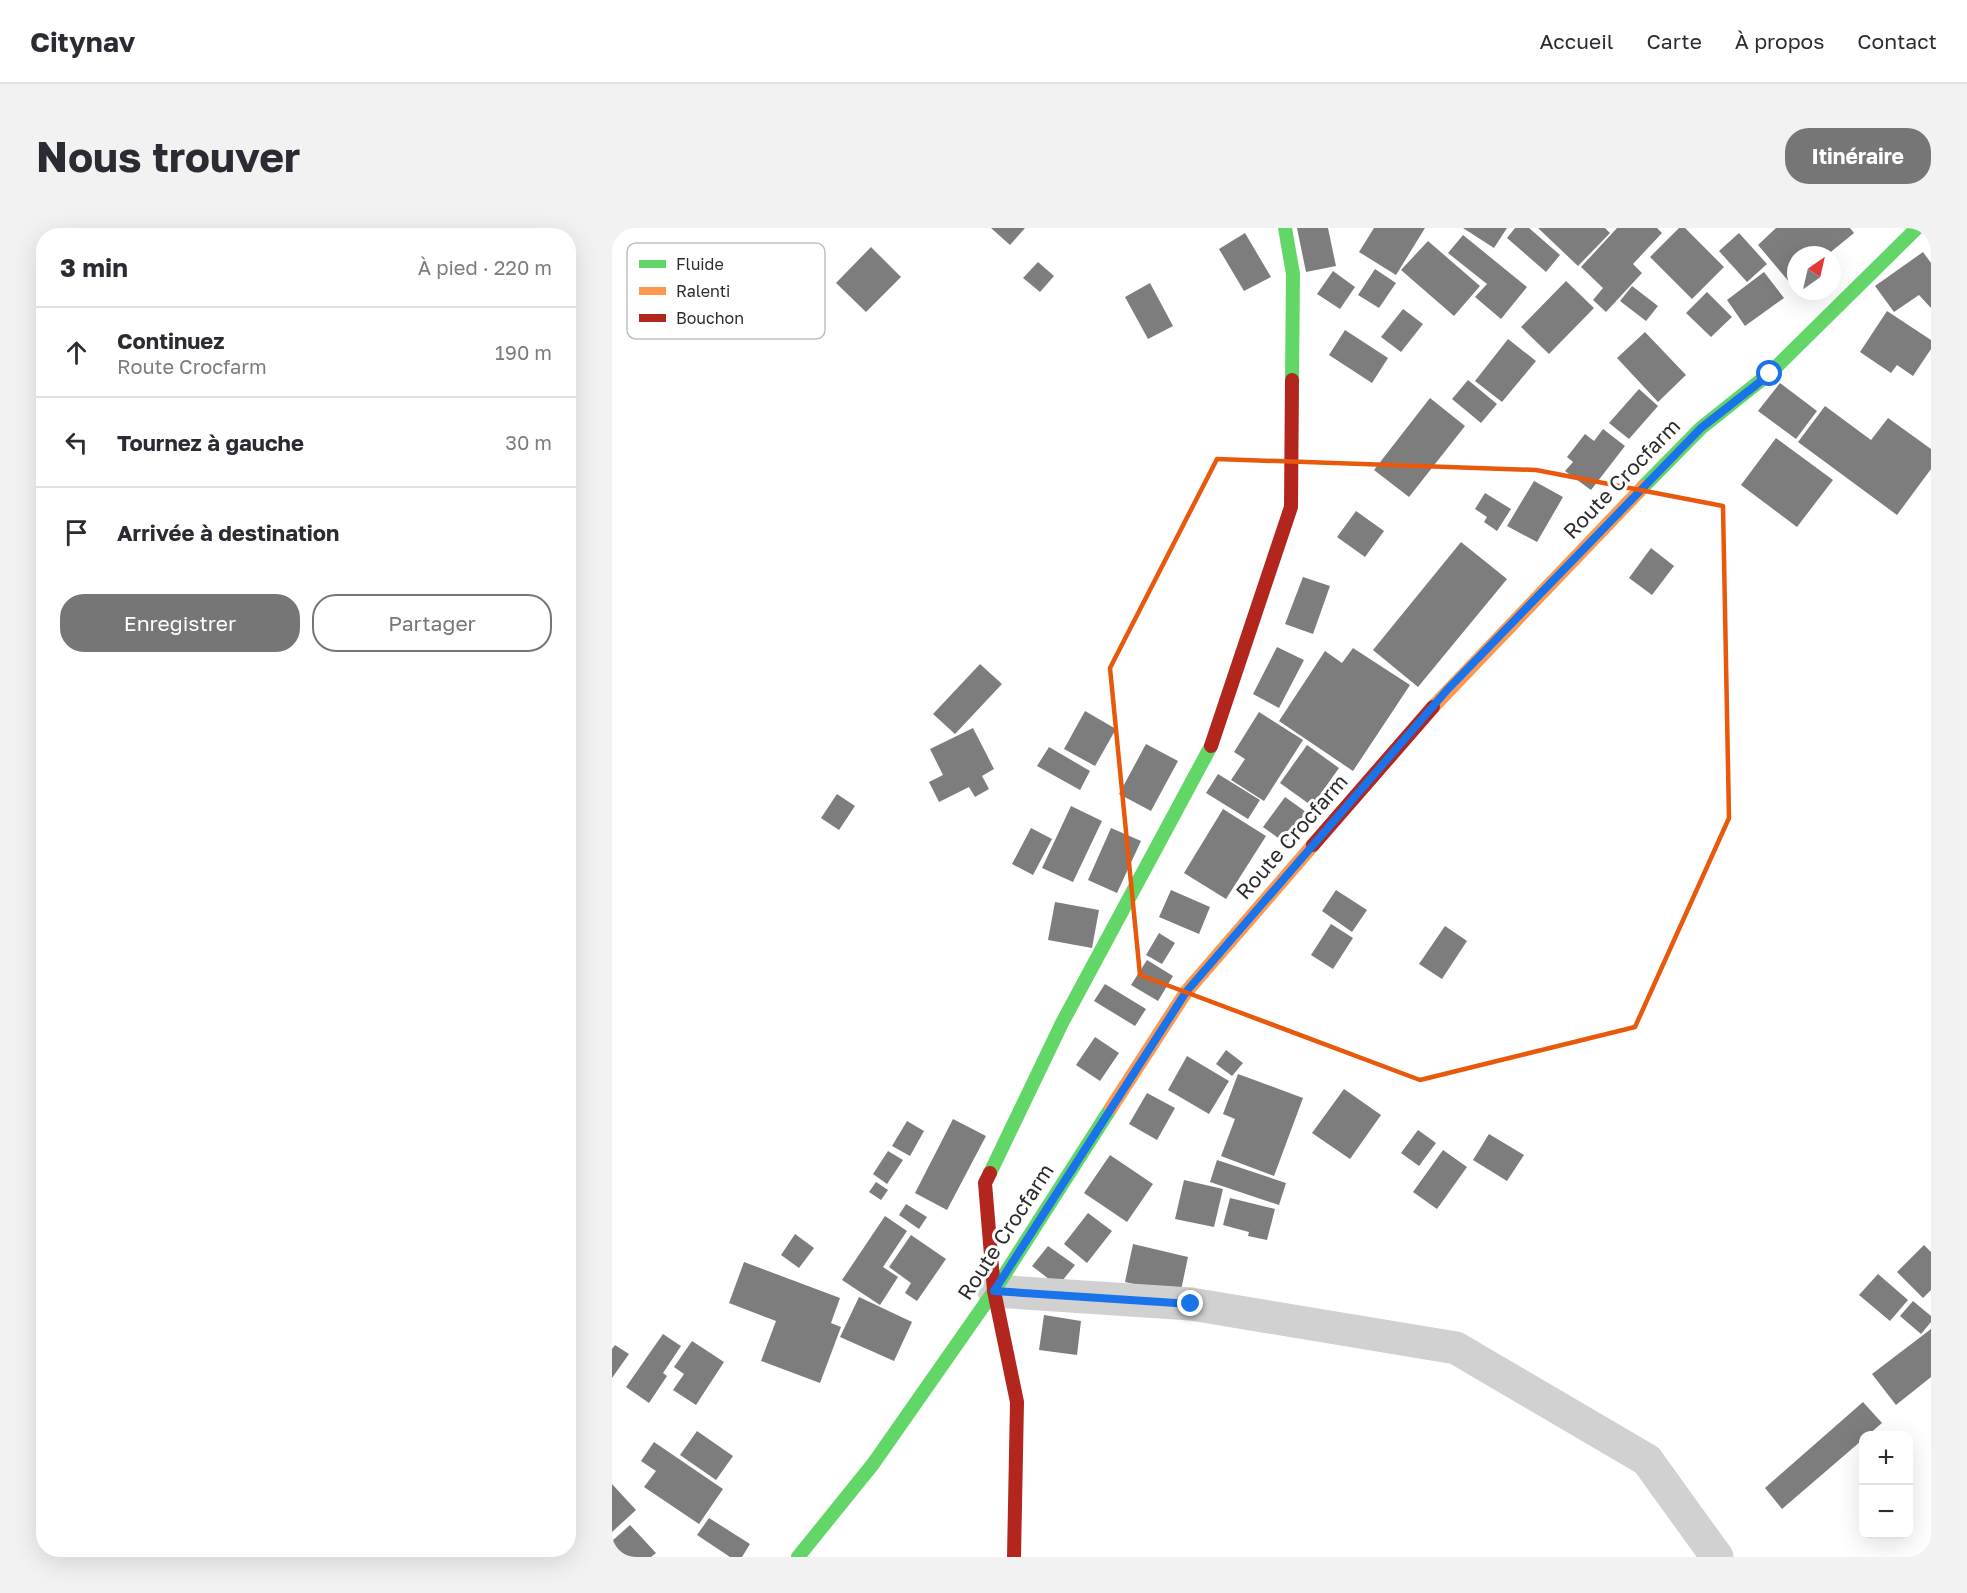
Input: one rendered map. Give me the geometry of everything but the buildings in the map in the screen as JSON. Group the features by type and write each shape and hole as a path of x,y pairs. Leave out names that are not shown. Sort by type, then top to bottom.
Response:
{"street":[{"path":"1014,1557 1017,1401 994,1291 985,1183 1062,1023 1212,744 1291,507 1293,274 1285,228"},
{"name":"Route Crocfarm","path":"798,1557 873,1464 994,1291 1186,992 1447,690 1701,428 1770,374 1917,228"},
{"path":"994,1291 1191,1304 1456,1348 1647,1460 1717,1557"}],"highlighted area":[{"path":"1217,459 1536,470 1723,506 1729,818 1635,1027 1420,1080 1140,975 1110,668"}],"traffic: fast":[{"path":"1285,228 1293,274 1292,380"},
{"path":"1643,487 1701,428 1770,373 1917,228"},
{"path":"990,1173 1062,1023 1211,746"},
{"path":"798,1557 873,1464 994,1291 1111,1108"}],"traffic: slow":[{"path":"1433,707 1643,487"},
{"path":"1111,1108 1186,992 1313,845"}],"traffic: jam":[{"path":"1211,746 1291,507 1292,380"},
{"path":"1313,845 1433,707"},
{"path":"990,1173 985,1183 994,1291 1017,1402 1014,1557"}],"route":[{"path":"1191,1304 994,1291 1186,992 1447,690 1701,428 1770,374"}]}
